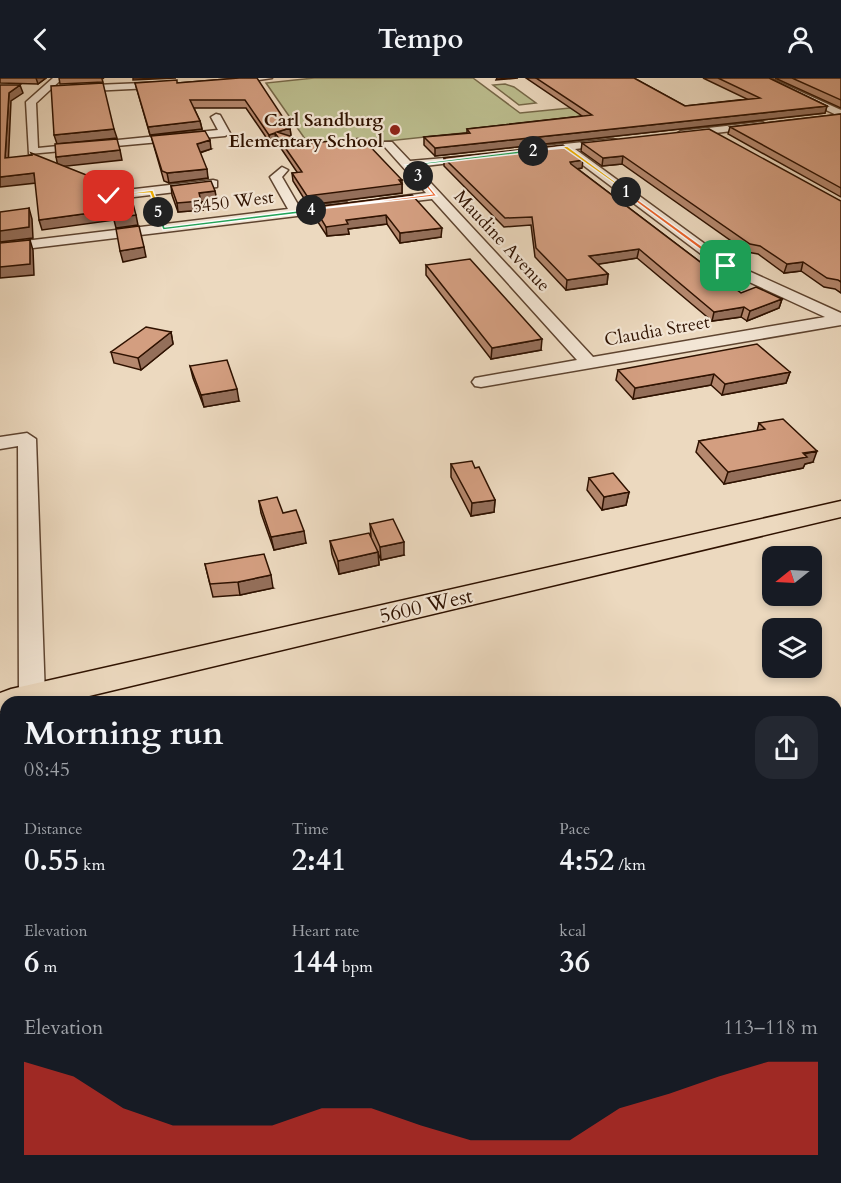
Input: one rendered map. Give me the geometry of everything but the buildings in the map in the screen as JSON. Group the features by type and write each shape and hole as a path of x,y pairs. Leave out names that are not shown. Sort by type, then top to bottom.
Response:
{"main road":[{"name":"5600 West","path":"37,696 841,509"}],"street":[{"path":"58,78 31,103 33,152 225,133 216,117"},
{"path":"218,82 267,78"},
{"path":"762,78 841,115"},
{"path":"25,89 174,84"},
{"path":"817,119 841,115"},
{"path":"666,136 770,124"},
{"path":"710,131 730,142"},
{"path":"520,152 621,141"},
{"name":"Maudine Avenue","path":"388,144 589,363"},
{"path":"565,147 726,266 750,279 822,308 840,319"},
{"path":"407,165 486,156"},
{"path":"282,170 276,177 296,212"},
{"path":"109,196 153,196 213,184"},
{"name":"5450 West","path":"0,248 162,224 296,212 435,195"},
{"name":"Claudia Street","path":"481,382 840,319"},
{"path":"0,443 27,439 16,696"}],"green space":[{"name":"Carl Sandburg Elementary School","path":"314,78 473,78 520,113 650,100 670,111 312,149 266,83"},
{"path":"505,84 514,87 536,103 519,105 493,85"}],"place":[{"name":"Carl Sandburg Elementary School","path":"395,130"}],"route":[{"path":"109,196 152,191 163,228 435,195 407,165 565,147 726,266"}]}
